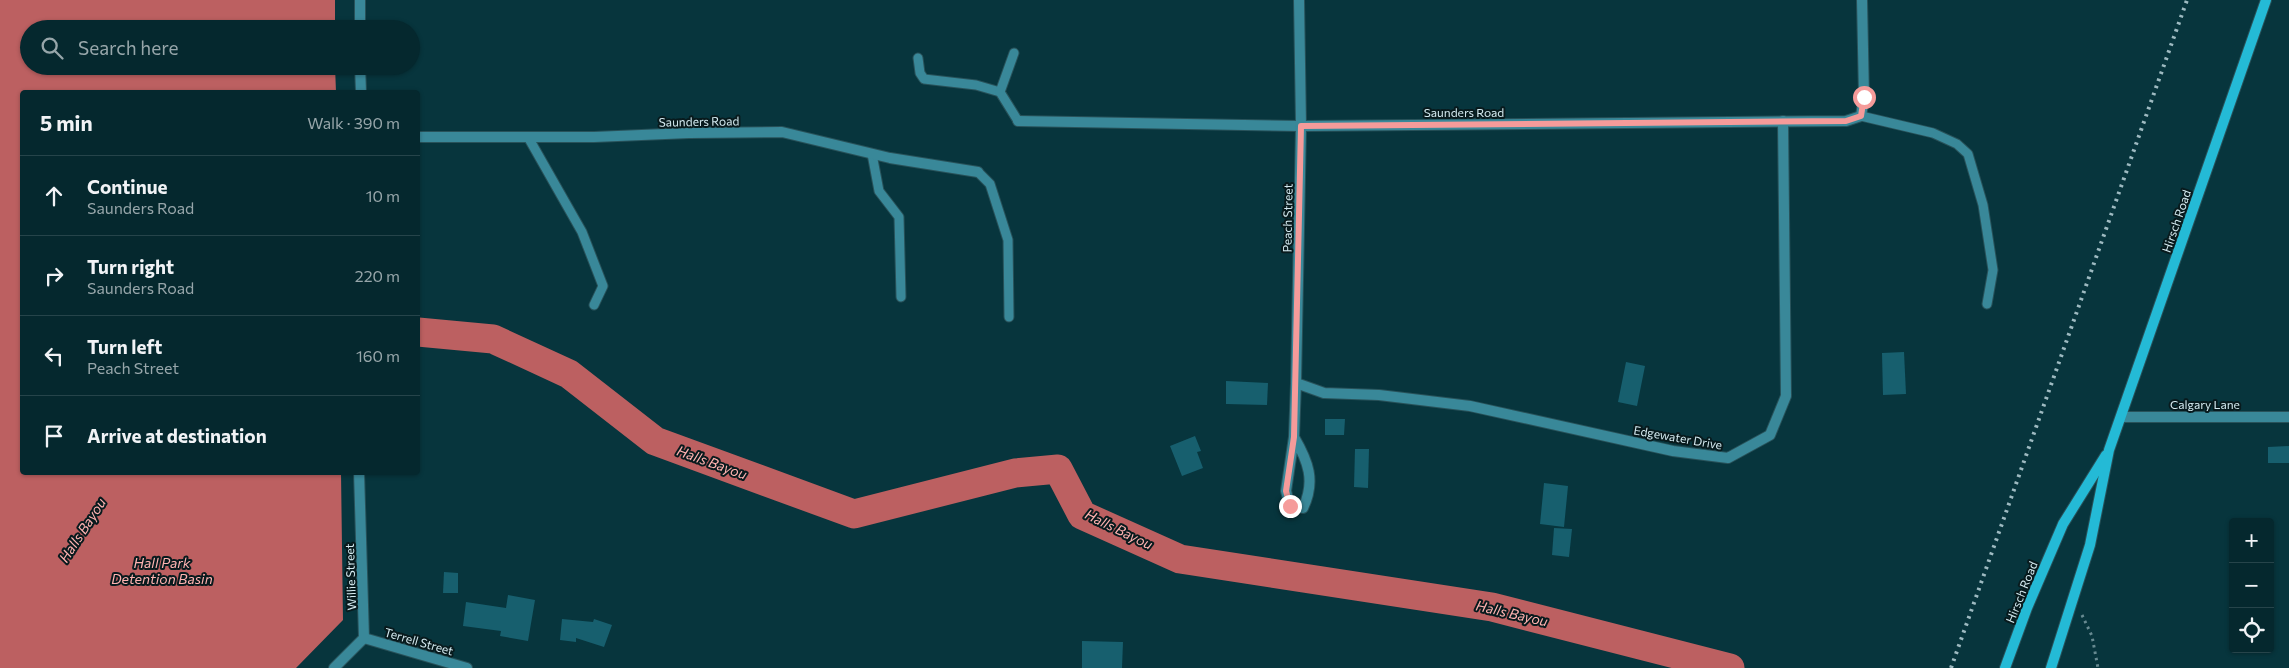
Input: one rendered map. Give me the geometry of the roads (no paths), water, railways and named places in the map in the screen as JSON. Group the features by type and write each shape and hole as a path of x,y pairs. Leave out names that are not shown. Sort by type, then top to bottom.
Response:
{"main road":[{"name":"Hirsch Road","path":"2052,668 2090,545 2109,450 2266,0"},
{"name":"Hirsch Road","path":"2005,668 2027,608 2063,524 2109,450"}],"street":[{"path":"360,0 360,20"},
{"name":"Peach Street","path":"1294,437 1306,457 1310,480 1308,498 1303,508 1290,506 1286,491 1294,437 1296,383 1301,126 1299,0"},
{"path":"1861,116 1864,97 1862,0"},
{"path":"360,75 361,90"},
{"name":"Saunders Road","path":"1018,121 1301,126 1846,121 1861,116"},
{"name":"Edgewater Drive","path":"1296,383 1324,393 1379,395 1470,406 1673,451 1728,458 1770,435 1786,396 1783,122"},
{"name":"Saunders Road","path":"420,137 782,132 872,154 978,172"},
{"name":"Calgary Lane","path":"2121,416 2289,417"},
{"name":"Willie Street","path":"360,475 364,638"},
{"path":"334,668 364,638"},
{"name":"Terrell Street","path":"364,638 467,668"}],"lane":[{"path":"1000,92 1014,53"},
{"path":"918,58 920,74 924,79 976,85 1000,92 1018,121"},
{"path":"1861,116 1933,133 1957,144 1968,154 1983,204 1993,270 1987,304"},
{"path":"528,137 582,232 603,286 594,305"},
{"path":"872,154 879,191 899,217 901,297"},
{"path":"978,172 990,184 1008,240 1009,317"}],"water":[{"name":"Hall Park Detention Basin","path":"0,0 335,0 335,20 20,20 20,75 335,75 336,90 20,90 20,475 341,475 343,620 296,668 0,668"}],"waterway":[{"name":"Halls Bayou","path":"420,332 493,339 569,374 655,441 854,514 1015,473 1058,469 1082,515 1180,559 1492,607 1730,668"}],"railway":[{"path":"1951,668 2187,0"}]}
